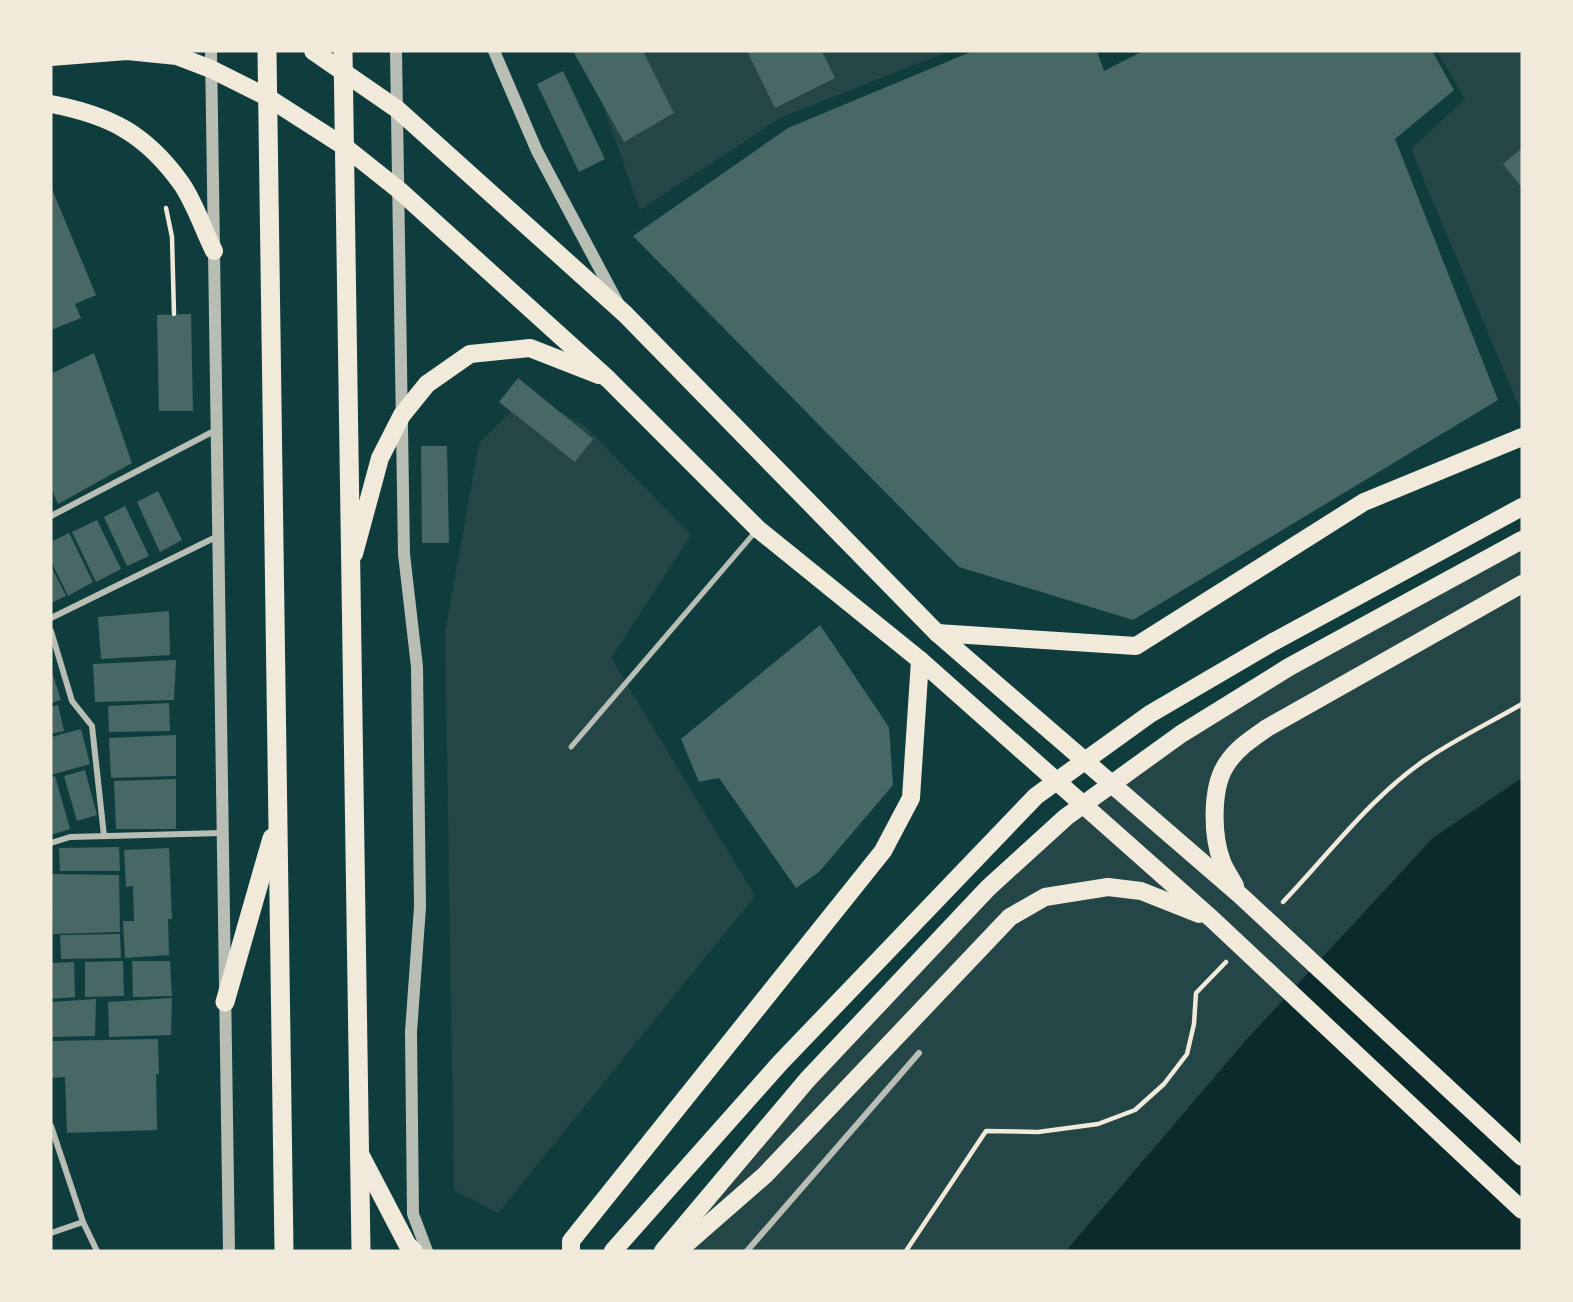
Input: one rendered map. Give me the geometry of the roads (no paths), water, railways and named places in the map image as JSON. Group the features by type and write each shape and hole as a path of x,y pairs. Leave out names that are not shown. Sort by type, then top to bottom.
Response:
{"highway":[{"path":"267,51 284,1251"},
{"path":"343,60 361,1251"},
{"path":"225,1002 278,816"}],"main road":[{"path":"51,57 127,51 211,60 345,147 398,190 608,379 758,529 920,660 1212,919 1522,1210"},
{"path":"313,51 343,60 625,314 937,633 1240,895 1522,1157"},
{"path":"51,104 85,110 120,125 150,146 182,184 214,251"},
{"path":"350,568 380,458 402,415 427,384 470,354 530,348 608,379"},
{"path":"937,633 1136,646 1364,502 1522,437"},
{"path":"613,1251 780,1063 1036,796 1150,714 1273,642 1522,507"},
{"path":"663,1251 807,1080 988,888 1066,817 1181,734 1289,667 1522,540"},
{"path":"1240,895 1222,861 1215,813 1216,789 1225,766 1243,744 1522,584"},
{"path":"571,1251 571,1241 883,851 911,798 920,660"},
{"path":"678,1251 765,1175 1010,918 1045,897 1108,887 1141,891 1212,919"},
{"path":"360,1154 407,1244 414,1251"}],"street":[{"path":"396,51 404,554 417,667 420,907 411,1032 413,1214 427,1251"},
{"path":"494,51 537,151 625,314"},
{"path":"211,60 229,1251"},
{"path":"51,516 216,430"},
{"path":"51,618 218,536"},
{"path":"51,631 72,701 92,726 104,836"},
{"path":"51,843 70,837 222,833"},
{"path":"747,1251 919,1052"},
{"path":"51,1126 83,1222 97,1251"},
{"path":"51,1233 83,1222"}],"lane":[{"path":"571,747 758,529"}]}
